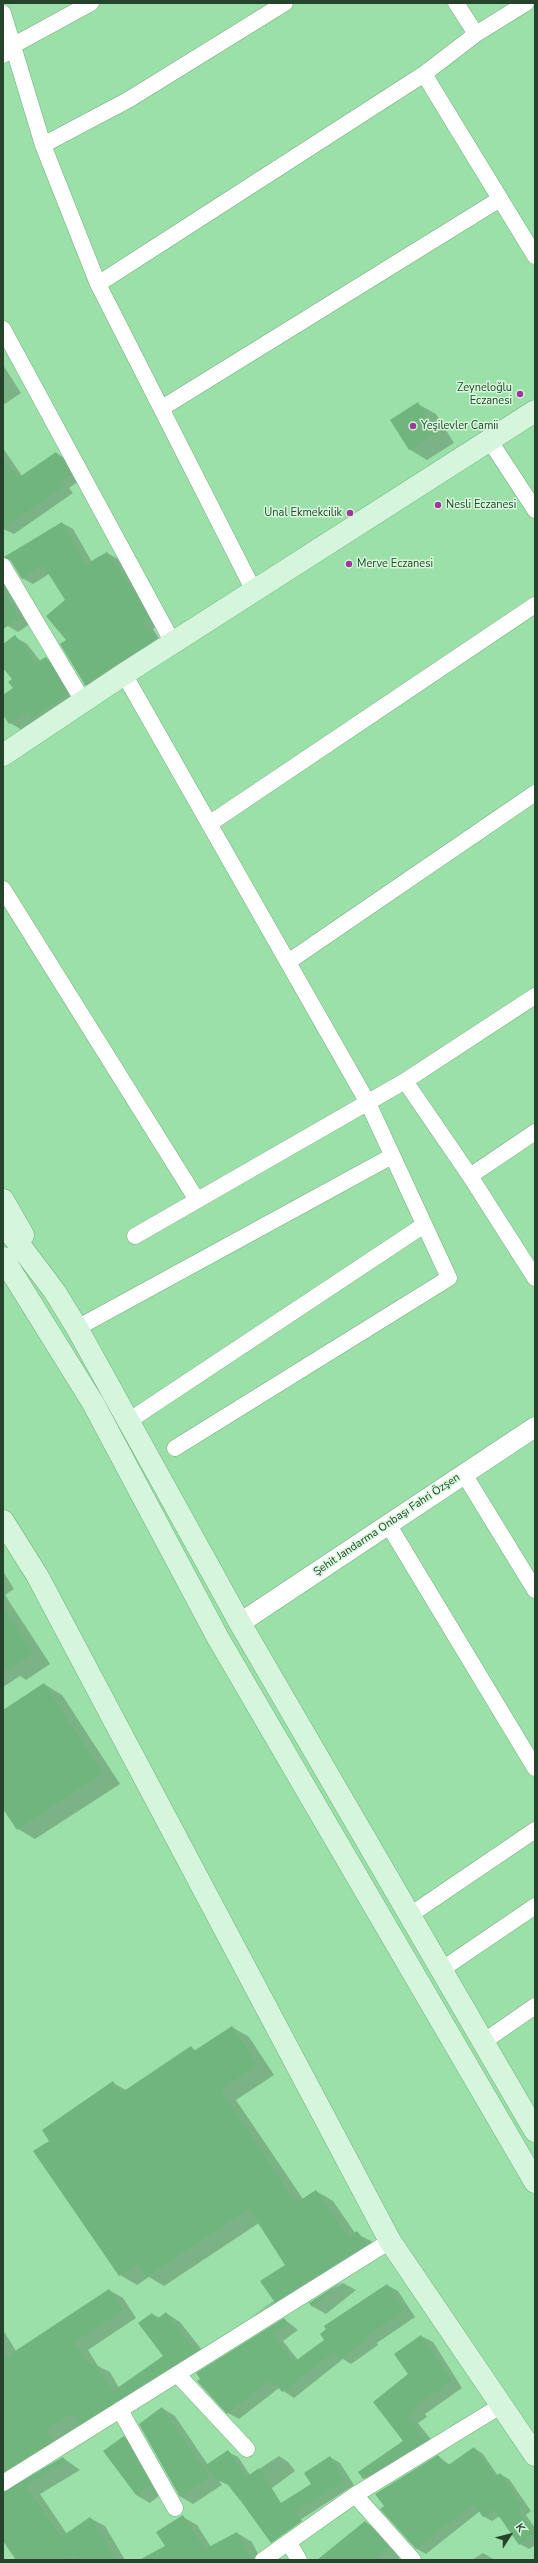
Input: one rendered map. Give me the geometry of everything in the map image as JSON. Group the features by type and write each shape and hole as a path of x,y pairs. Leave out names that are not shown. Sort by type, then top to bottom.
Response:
{"main road":[{"path":"3,755 124,674 535,411"},
{"path":"3,1200 77,1328 127,1422 240,1623 483,2042 532,2120"},
{"path":"3,1223 55,1292"},
{"path":"3,1258 93,1403 222,1644 535,2182"},
{"path":"3,1521 37,1575 390,2241 535,2455"}],"street":[{"path":"9,50 91,3"},
{"path":"43,145 128,100 284,3"},
{"path":"456,3 476,34"},
{"path":"98,284 424,74 476,34 526,3"},
{"path":"3,13 9,50 43,145 98,284 254,591"},
{"path":"424,74 535,256"},
{"path":"162,408 500,199"},
{"path":"3,329 173,643"},
{"path":"490,440 535,510"},
{"path":"3,566 83,701"},
{"path":"209,824 535,605"},
{"path":"124,674 368,1103 449,1278 174,1448"},
{"path":"288,962 535,793"},
{"path":"3,889 197,1200"},
{"path":"135,1236 405,1081 535,996"},
{"path":"405,1081 533,1268"},
{"path":"470,1176 535,1132"},
{"path":"77,1328 392,1156"},
{"path":"127,1422 424,1225"},
{"name":"Şehit Jandarma Onbaşı Fahri Özşen","path":"240,1623 535,1427"},
{"path":"464,1474 535,1590"},
{"path":"388,1524 535,1768"},
{"path":"410,1915 535,1830"},
{"path":"441,1970 535,1906"},
{"path":"483,2042 535,2006"},
{"path":"3,2483 390,2241"},
{"path":"177,2374 247,2449"},
{"path":"262,2560 289,2543 355,2495 502,2405"},
{"path":"120,2410 175,2508"},
{"path":"355,2495 412,2560"},
{"path":"289,2543 300,2560"}],"building":[{"name":"Yeşilevler Camii","path":"418,402 437,433 409,450 390,420"},
{"path":"56,452 71,474 59,482 63,487 3,529 3,457 18,478"},
{"path":"62,522 86,564 107,552 138,598 149,619 143,623 155,640 85,685 60,644 66,640 46,616 65,600 43,565 22,579 11,561 4,557"},
{"path":"3,592 20,618 3,629"},
{"path":"15,635 36,663 46,657 68,694 32,718 28,712 9,724 3,715 3,695 13,688 8,682 12,679 3,668 3,644"},
{"path":"3,1607 33,1654 8,1670 3,1662"},
{"path":"44,1683 103,1773 17,1830 3,1809 3,1710"},
{"path":"232,2026 258,2065 220,2090 296,2203 316,2190 349,2237 357,2231 367,2244 252,2316 274,2301 260,2281 285,2265 249,2209 147,2277 138,2264 119,2276 33,2151 49,2141 42,2130 113,2081 121,2093 191,2046 194,2051"},
{"path":"343,2281 312,2307 309,2303"},
{"path":"387,2284 405,2311 367,2336 368,2339 340,2359 334,2352 282,2392 276,2384 273,2386 269,2381 227,2414 197,2381 200,2379 196,2373 284,2318 288,2324 272,2334 294,2362 324,2340 320,2334 326,2329 324,2326"},
{"path":"109,2289 123,2310 75,2342 90,2366 95,2363 113,2391 163,2356 138,2323 152,2313 157,2319 166,2312 192,2346 194,2345 198,2350 80,2424 73,2413 46,2429 53,2441 3,2472 3,2359"},
{"path":"421,2335 452,2381 414,2407 416,2410 408,2417 426,2440 363,2479 358,2472 403,2441 373,2402 408,2374 394,2354"},
{"path":"162,2407 210,2477 180,2497 139,2424"},
{"path":"124,2436 151,2484 136,2495 103,2451"},
{"path":"474,2447 495,2477 500,2473 523,2506 518,2510 535,2534 519,2545 494,2509 483,2517 474,2504 416,2549 380,2509 384,2506 375,2494 438,2455 447,2466"},
{"path":"228,2450 246,2477 259,2468 281,2503 311,2484 304,2473 330,2456 345,2480 295,2512 302,2521 271,2543 230,2486 222,2478 217,2481 206,2465"},
{"path":"63,2457 66,2461 26,2486 61,2537 90,2517 117,2560 79,2560 75,2554 67,2560 16,2560 3,2541 3,2492"},
{"path":"183,2515 205,2549 237,2532 252,2560 139,2560 165,2546 156,2532"},
{"path":"365,2521 389,2548 374,2560 317,2560"}],"place":[{"name":"Zeyneloğlu Eczanesi","path":"520,394"},
{"name":"Yeşilevler Camii","path":"413,426"},
{"name":"Nesli Eczanesi","path":"438,505"},
{"name":"Unal Ekmekcilik","path":"350,513"},
{"name":"Merve Eczanesi","path":"349,564"}]}
